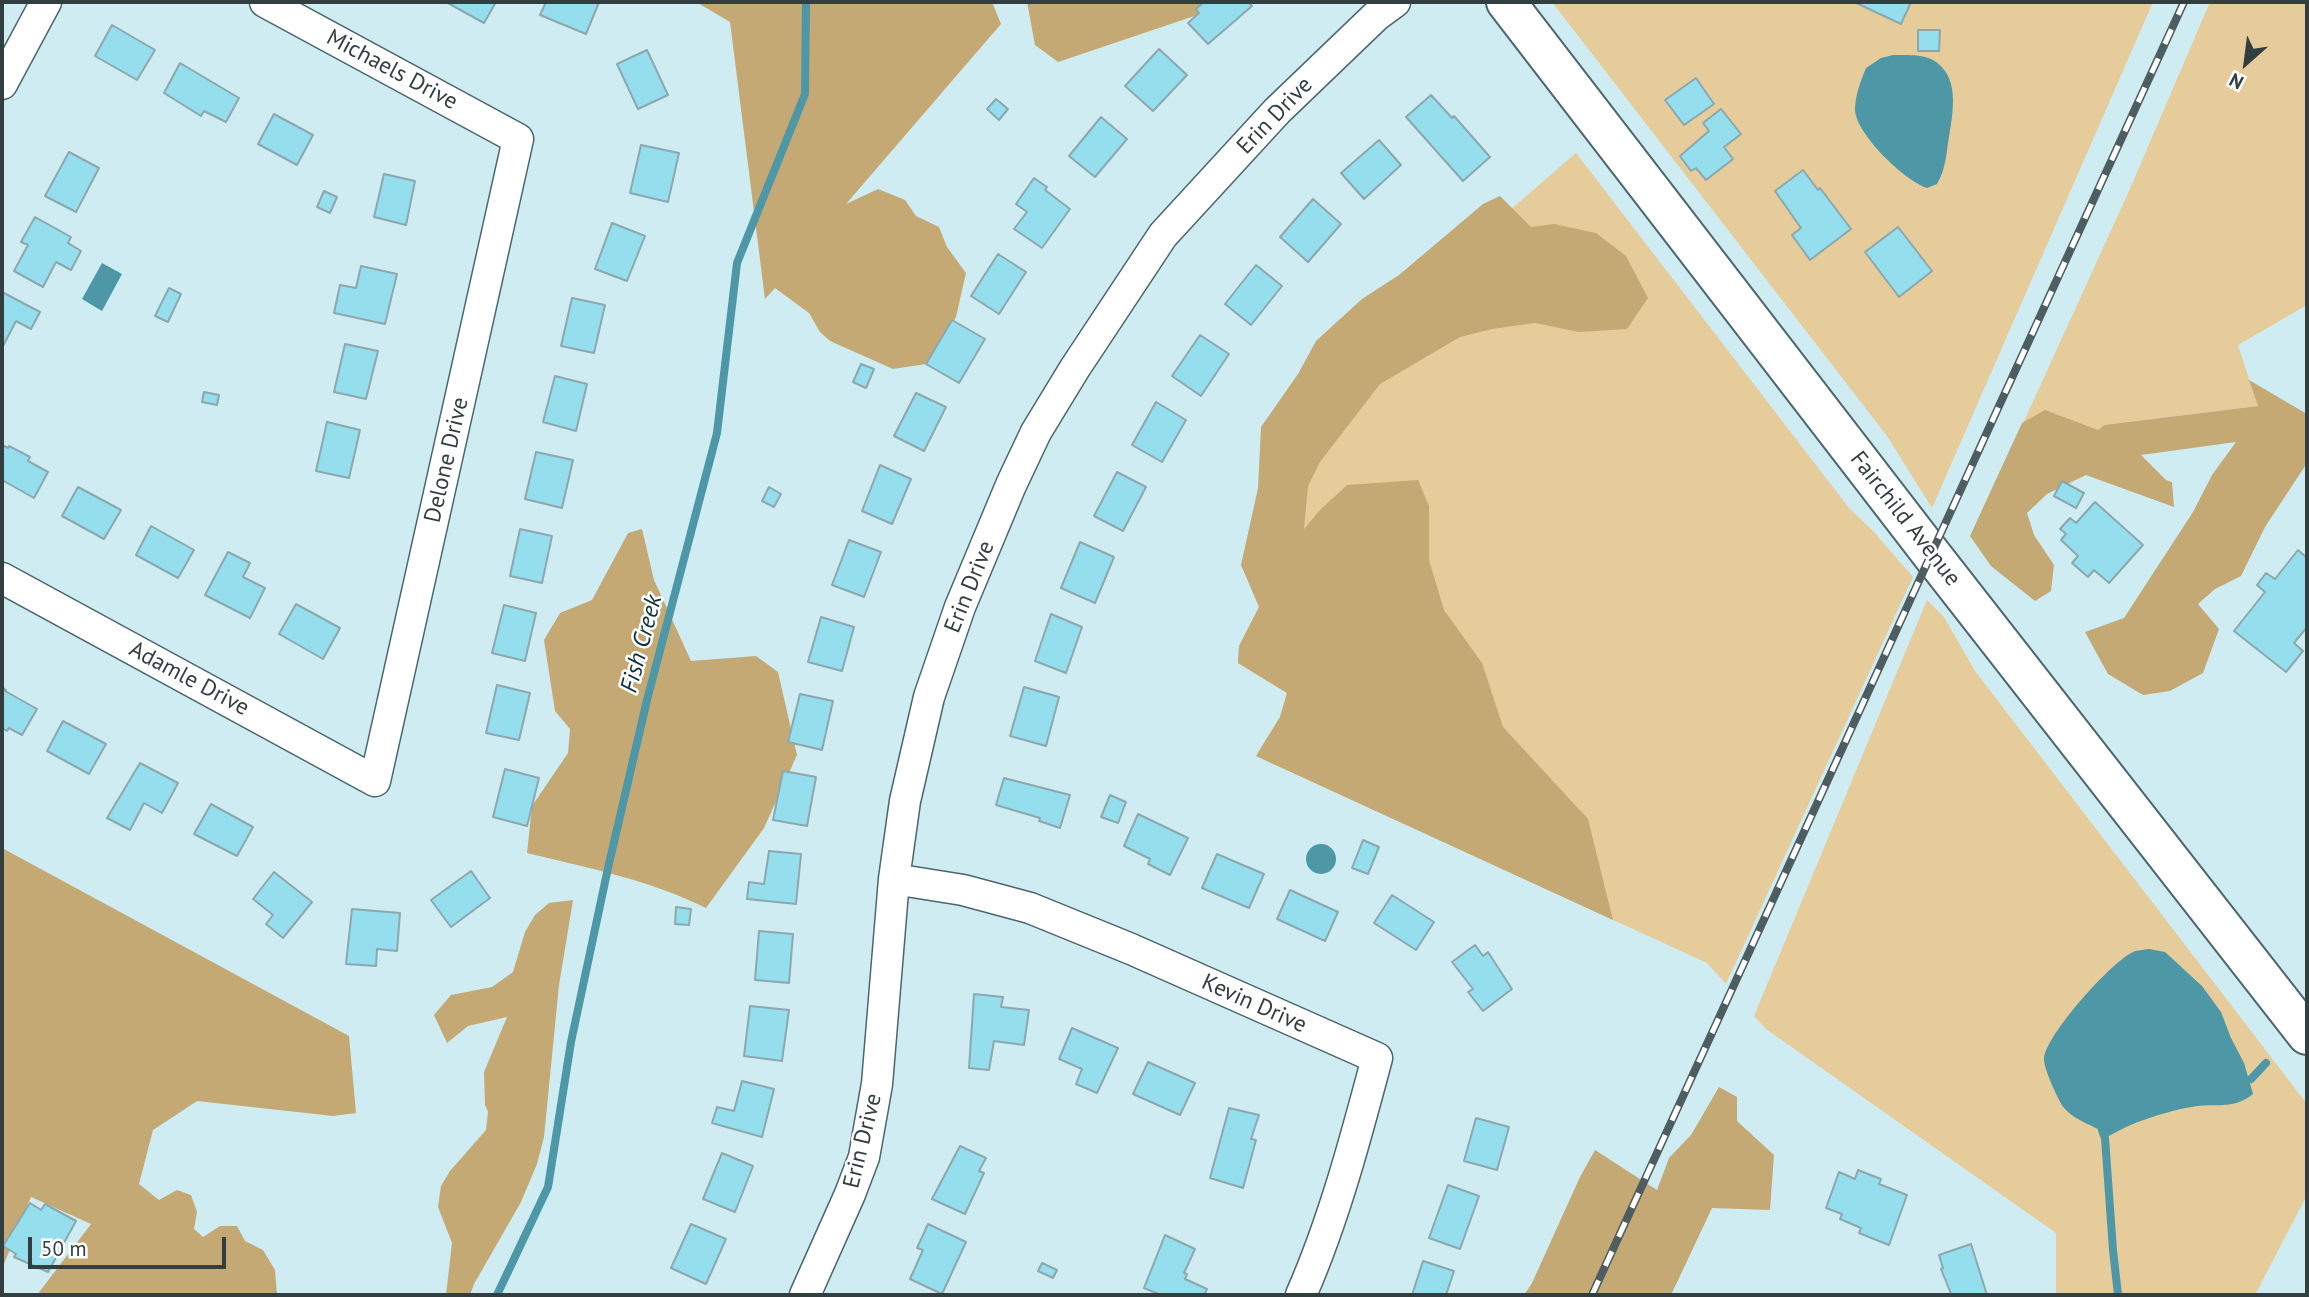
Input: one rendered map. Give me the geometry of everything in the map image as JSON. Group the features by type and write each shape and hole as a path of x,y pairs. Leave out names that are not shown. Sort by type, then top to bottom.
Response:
{"main road":[{"name":"Fairchild Avenue","path":"1506,2 1948,576 2307,1035"}],"street":[{"path":"2,84 46,2"},
{"name":"Michaels Drive","path":"265,2 519,139"},
{"name":"Erin Drive","path":"805,1295 864,1157 877,1084 894,879 905,801 930,694 960,607 1011,485 1036,432 1163,235 1277,111 1376,16 1395,2"},
{"name":"Delone Drive","path":"375,781 519,139"},
{"name":"Adamle Drive","path":"2,578 375,781"},
{"name":"Kevin Drive","path":"894,879 963,890 1030,908 1127,947 1377,1058 1350,1154 1312,1271 1301,1295"}],"shaded area":[{"path":"696,2 992,2 1001,24 846,204 878,189 905,200 916,216 939,227 947,247 966,273 956,317 926,364 893,369 830,341 820,332 809,313 775,288 765,299 730,22"},
{"path":"1027,2 1236,2 1058,62 1035,45"},
{"path":"1552,2 2153,2 1932,508 1887,436"},
{"path":"2210,2 2307,2 2307,305 2238,345 2258,406 2104,425 2031,485 1994,487 2129,191"},
{"path":"1576,153 1849,508 1913,577 1726,984 1707,963 1256,756 1280,717 1287,693 1238,663 1239,646 1289,549 1265,531 1347,351"},
{"path":"1500,196 1531,227 1554,224 1596,233 1626,256 1648,298 1627,329 1579,332 1535,323 1492,329 1460,337 1380,384 1320,462 1308,486 1304,529 1347,485 1418,480 1429,506 1429,560 1444,610 1482,663 1503,727 1588,819 1613,920 1256,756 1280,717 1287,693 1238,663 1239,646 1259,607 1241,565 1258,488 1261,427 1298,374 1316,341 1362,299 1399,275 1483,204"},
{"path":"2249,380 2307,414 2307,463 2265,527 2241,576 2215,589 2198,604 2219,629 2203,673 2170,691 2143,695 2108,674 2085,632 2124,618 2193,512 2212,475 2236,442 2141,455 2166,480 2172,482 2174,507 2086,475 2047,494 2027,513 2034,535 2054,565 2051,591 2035,601 1991,566 1970,536 2022,423 2045,410 2098,430 2104,425 2258,406"},
{"path":"642,529 654,580 691,661 756,656 778,672 797,755 764,828 706,908 641,882 527,853 532,806 568,753 570,729 555,711 544,640 560,613 592,600 628,533"},
{"path":"1927,600 1944,617 1975,671 2307,1104 2307,1195 2255,1295 2056,1295 2056,1233 1766,1029 1754,1016"},
{"path":"2,848 349,1036 356,1113 333,1116 197,1101 153,1130 139,1184 159,1200 177,1190 191,1195 197,1212 194,1229 203,1237 220,1226 237,1226 245,1241 263,1250 275,1270 277,1295 37,1295 91,1224 31,1197 2,1269"},
{"path":"573,900 559,985 544,1137 537,1164 521,1202 470,1295 446,1295 452,1243 438,1207 441,1186 450,1171 486,1130 488,1112 485,1105 484,1072 507,1017 468,1026 447,1043 434,1015 451,995 492,987 513,972 525,932 535,915 549,903"},
{"path":"1719,1087 1737,1097 1737,1121 1774,1155 1770,1210 1712,1208 1671,1295 1524,1295 1595,1150 1657,1190 1669,1158 1691,1135"}],"water":[{"path":"1893,55 1931,59 1941,66 1951,84 1953,105 1944,167 1937,184 1927,188 1895,167 1872,143 1857,120 1856,99 1866,68 1881,58"},
{"path":"102,263 122,274 102,311 82,299"},
{"path":"1321,844 1327,845 1335,853 1335,865 1327,873 1321,874 1315,873 1307,865 1306,859 1307,853 1315,845"},
{"path":"2149,949 2165,952 2202,986 2221,1012 2244,1063 2253,1094 2230,1104 2200,1106 2159,1115 2109,1136 2074,1117 2064,1108 2051,1083 2044,1058 2067,1017 2096,984 2135,951"}],"building":[{"path":"446,2 496,2 484,23"},
{"path":"546,2 599,2 586,34 540,15"},
{"path":"1204,2 1248,2 1252,6 1208,44 1188,23 1199,13 1196,9"},
{"path":"1854,2 1911,2 1901,24"},
{"path":"112,25 155,50 137,80 95,56"},
{"path":"1918,30 1940,30 1939,51 1918,51"},
{"path":"1159,49 1187,75 1153,111 1125,86"},
{"path":"647,50 668,95 638,109 617,64"},
{"path":"180,63 239,98 226,122 204,111 201,116 164,93"},
{"path":"1696,78 1714,104 1684,125 1665,100"},
{"path":"1431,95 1452,118 1454,116 1490,157 1463,181 1406,117"},
{"path":"996,99 1008,109 999,120 987,109"},
{"path":"1721,109 1741,134 1724,147 1733,159 1706,180 1696,168 1691,171 1680,156 1709,131 1703,123"},
{"path":"274,114 313,135 297,165 258,144"},
{"path":"1101,117 1127,139 1095,177 1069,156"},
{"path":"1379,140 1401,165 1364,199 1341,173"},
{"path":"641,145 679,153 668,202 630,193"},
{"path":"69,152 99,168 76,212 45,196"},
{"path":"1803,170 1851,229 1810,260 1792,235 1801,228 1775,191"},
{"path":"384,174 415,181 406,225 374,217"},
{"path":"1034,178 1070,209 1042,248 1014,229 1027,212 1016,204"},
{"path":"324,191 337,197 330,213 317,207"},
{"path":"1313,199 1341,224 1308,262 1280,237"},
{"path":"35,217 71,237 68,243 81,251 71,270 56,262 43,287 14,271 28,245 21,242"},
{"path":"612,223 645,236 627,281 595,269"},
{"path":"1898,227 1932,271 1899,297 1865,252"},
{"path":"998,254 1026,272 999,314 971,296"},
{"path":"1256,265 1282,286 1251,325 1225,304"},
{"path":"361,266 397,274 385,324 334,313 340,285 356,288"},
{"path":"169,288 181,294 168,322 155,316"},
{"path":"2,292 40,312 31,329 16,321 2,348"},
{"path":"572,298 605,305 594,353 561,346"},
{"path":"952,320 985,339 959,383 926,364"},
{"path":"1200,335 1229,354 1201,396 1172,376"},
{"path":"345,344 378,351 366,399 334,392"},
{"path":"861,364 874,369 866,388 853,382"},
{"path":"555,376 587,384 576,431 543,422"},
{"path":"204,392 219,395 217,405 202,402"},
{"path":"916,393 946,407 924,451 894,436"},
{"path":"1156,402 1186,420 1162,462 1132,445"},
{"path":"327,422 360,430 349,478 316,471"},
{"path":"2,445 30,457 28,461 48,472 34,498 2,480"},
{"path":"536,452 573,460 562,508 525,499"},
{"path":"880,465 911,479 892,524 862,511"},
{"path":"1117,472 1146,487 1123,531 1094,516"},
{"path":"2062,481 2084,493 2076,508 2054,496"},
{"path":"78,487 121,510 104,539 62,516"},
{"path":"769,487 781,494 774,507 762,501"},
{"path":"2095,502 2143,545 2109,583 2094,570 2088,577 2072,563 2078,556 2061,540 2066,534 2060,529 2070,518 2076,523"},
{"path":"151,526 194,550 178,578 136,555"},
{"path":"520,529 552,536 542,583 510,576"},
{"path":"849,540 881,552 864,597 832,585"},
{"path":"1080,542 1114,557 1095,603 1061,588"},
{"path":"2298,550 2307,558 2307,627 2294,643 2303,651 2286,672 2234,631 2265,592 2257,585 2266,573 2275,579"},
{"path":"228,552 250,563 243,577 265,588 250,618 205,595"},
{"path":"296,604 340,628 323,659 279,634"},
{"path":"504,605 536,613 525,661 492,653"},
{"path":"1051,614 1082,627 1066,673 1035,661"},
{"path":"821,617 854,627 842,671 808,662"},
{"path":"497,685 530,693 519,740 486,733"},
{"path":"2,687 37,709 22,735 9,728 7,731 2,728"},
{"path":"1024,687 1059,697 1046,746 1010,736"},
{"path":"800,694 833,701 822,750 788,742"},
{"path":"63,721 106,744 89,774 47,751"},
{"path":"140,763 178,783 162,813 144,803 130,830 107,818"},
{"path":"505,769 539,778 527,826 493,817"},
{"path":"783,771 816,777 807,826 773,820"},
{"path":"1004,778 1070,795 1060,828 1039,821 1040,818 996,805"},
{"path":"1110,795 1126,802 1118,823 1101,817"},
{"path":"211,804 253,827 237,856 194,834"},
{"path":"1138,814 1188,838 1170,875 1148,864 1150,859 1124,846"},
{"path":"1363,840 1379,847 1368,874 1352,868"},
{"path":"769,851 801,854 796,904 747,899 749,882 764,884"},
{"path":"1217,854 1264,874 1249,908 1202,888"},
{"path":"471,871 490,898 451,927 431,900"},
{"path":"274,872 312,902 283,938 266,924 273,915 253,899"},
{"path":"1290,890 1338,912 1325,941 1277,919"},
{"path":"1392,895 1434,922 1416,950 1374,923"},
{"path":"676,907 691,909 689,925 675,924"},
{"path":"352,909 400,913 397,951 377,949 376,966 346,964"},
{"path":"759,931 793,934 789,983 755,980"},
{"path":"1475,945 1483,956 1488,952 1512,989 1483,1011 1468,992 1473,989 1452,962"},
{"path":"974,994 1003,997 1001,1007 1029,1010 1024,1045 994,1041 989,1070 969,1068"},
{"path":"750,1006 789,1010 782,1061 744,1056"},
{"path":"1072,1028 1118,1048 1097,1093 1076,1084 1082,1069 1059,1059"},
{"path":"1148,1062 1195,1083 1180,1115 1133,1094"},
{"path":"742,1081 774,1089 762,1137 712,1123 717,1107 734,1111"},
{"path":"1229,1108 1259,1115 1251,1139 1256,1140 1243,1188 1210,1178"},
{"path":"1476,1118 1509,1127 1497,1170 1464,1161"},
{"path":"960,1146 986,1158 979,1171 984,1173 965,1214 932,1199"},
{"path":"722,1153 753,1166 735,1212 703,1199"},
{"path":"1858,1170 1881,1179 1879,1184 1907,1195 1889,1245 1859,1233 1861,1228 1840,1219 1842,1214 1826,1208 1839,1172 1855,1179"},
{"path":"1448,1185 1479,1196 1460,1249 1429,1238"},
{"path":"30,1203 41,1210 45,1204 76,1221 48,1272 14,1257 16,1254 3,1246"},
{"path":"691,1224 726,1239 706,1284 671,1268"},
{"path":"928,1224 966,1242 942,1294 910,1279 923,1250 917,1248"},
{"path":"1165,1235 1195,1249 1184,1273 1187,1274 1185,1279 1207,1289 1204,1295 1161,1295 1144,1288"},
{"path":"1971,1244 1987,1295 1948,1295 1951,1294 1941,1269 1943,1268 1939,1255"},
{"path":"1423,1261 1454,1271 1446,1295 1412,1295"},
{"path":"1042,1263 1057,1270 1053,1278 1038,1271"}],"waterway":[{"name":"Fish Creek","path":"497,1295 548,1187 571,1042 608,868 647,700 717,433 737,263 805,94 806,2"},
{"path":"2251,1079 2266,1063"},
{"path":"2102,1130 2105,1138 2118,1295"}],"railway":[{"path":"1592,1295 2184,2"}]}
